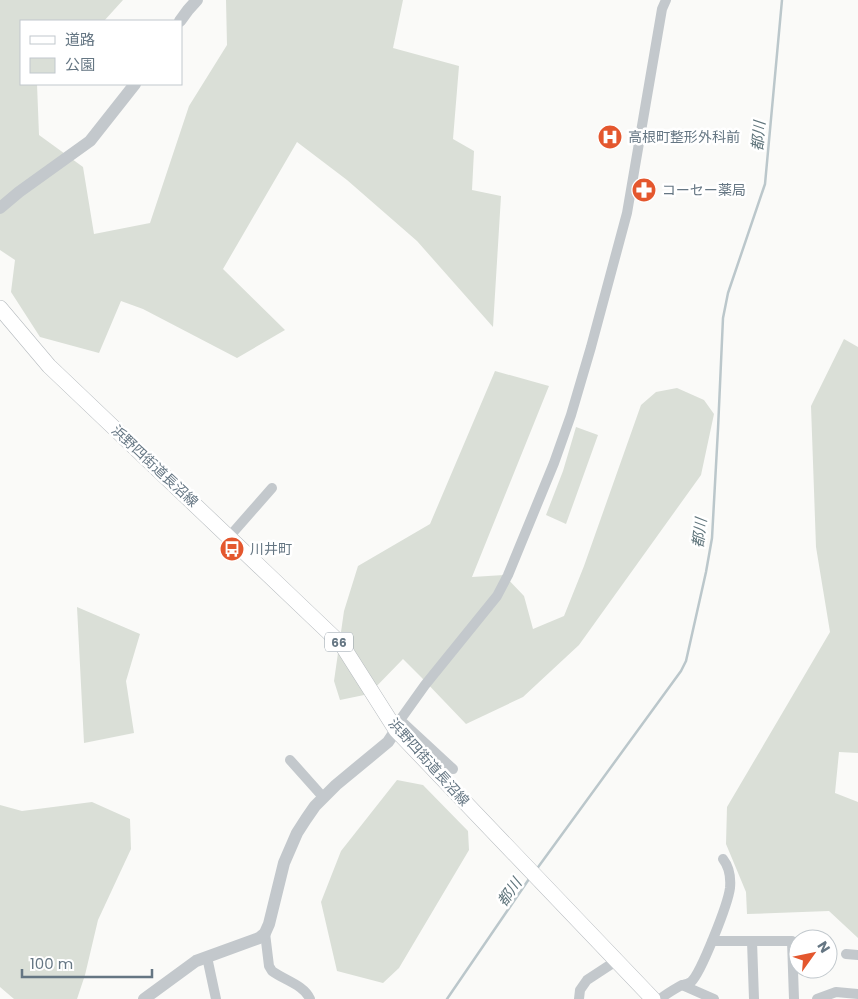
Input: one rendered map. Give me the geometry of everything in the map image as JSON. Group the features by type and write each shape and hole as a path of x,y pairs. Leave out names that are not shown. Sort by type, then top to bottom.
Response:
{"main road":[{"name":"浜野四街道長沼線","path":"0,308 49,366 342,645 398,725 653,999"}],"street":[{"path":"181,20 197,0"},
{"path":"144,999 196,961 259,938 265,933 269,924 284,863 306,819 315,806 336,785 388,742 425,685 497,596 508,575 554,463 571,415 591,347 627,213 662,9 666,0"},
{"path":"0,208 90,140 134,85"},
{"path":"229,537 272,488"},
{"path":"398,725 454,769"},
{"path":"290,760 324,798"},
{"path":"660,999 682,985 690,983 700,969 730,890 730,873 723,859"},
{"path":"265,933 269,966 272,971 304,990 310,999"},
{"path":"712,941 788,941"},
{"path":"752,941 754,999"},
{"path":"846,954 858,955"},
{"path":"207,957 216,999"},
{"path":"579,999 580,990 587,980 616,961"},
{"path":"794,979 794,999"},
{"path":"682,985 714,999"},
{"path":"816,999 836,992 858,994"}],"green space":[{"path":"0,0 123,0 105,20 20,20 20,85 37,85 39,135 83,167 94,234 150,223 189,106 227,45 226,0 403,0 393,48 459,66 453,139 474,151 472,190 501,196 493,327 417,241 347,180 297,142 223,269 285,330 237,358 143,309 121,301 99,353 40,337 11,292 15,260 0,250"},
{"path":"844,339 858,347 858,753 839,752 835,793 858,802 858,938 829,911 747,914 746,892 726,844 727,807 830,632 816,547 811,406"},
{"path":"495,371 549,386 472,577 504,575 524,596 533,629 564,616 584,566 641,405 656,392 677,388 704,400 714,414 701,475 579,645 523,697 466,724 403,659 369,694 340,700 334,681 344,611 358,566 430,524"},
{"path":"576,427 598,435 566,524 546,515 563,471"},
{"path":"77,607 140,634 126,681 134,733 84,743"},
{"path":"397,780 423,785 468,831 469,850 399,968 383,983 337,971 321,902 341,851"},
{"path":"92,802 130,819 131,849 98,920 85,975 77,999 14,999 0,987 0,805 22,811"}],"waterway":[{"name":"都川","path":"536,870 681,671 686,661 712,538 723,318 728,293 765,184 782,0"},
{"name":"都川","path":"447,999 529,879"}],"place":[{"name":"高根町整形外科前","path":"610,137"},
{"name":"コーセー薬局","path":"644,190"},
{"name":"川井町","path":"232,549"}]}
